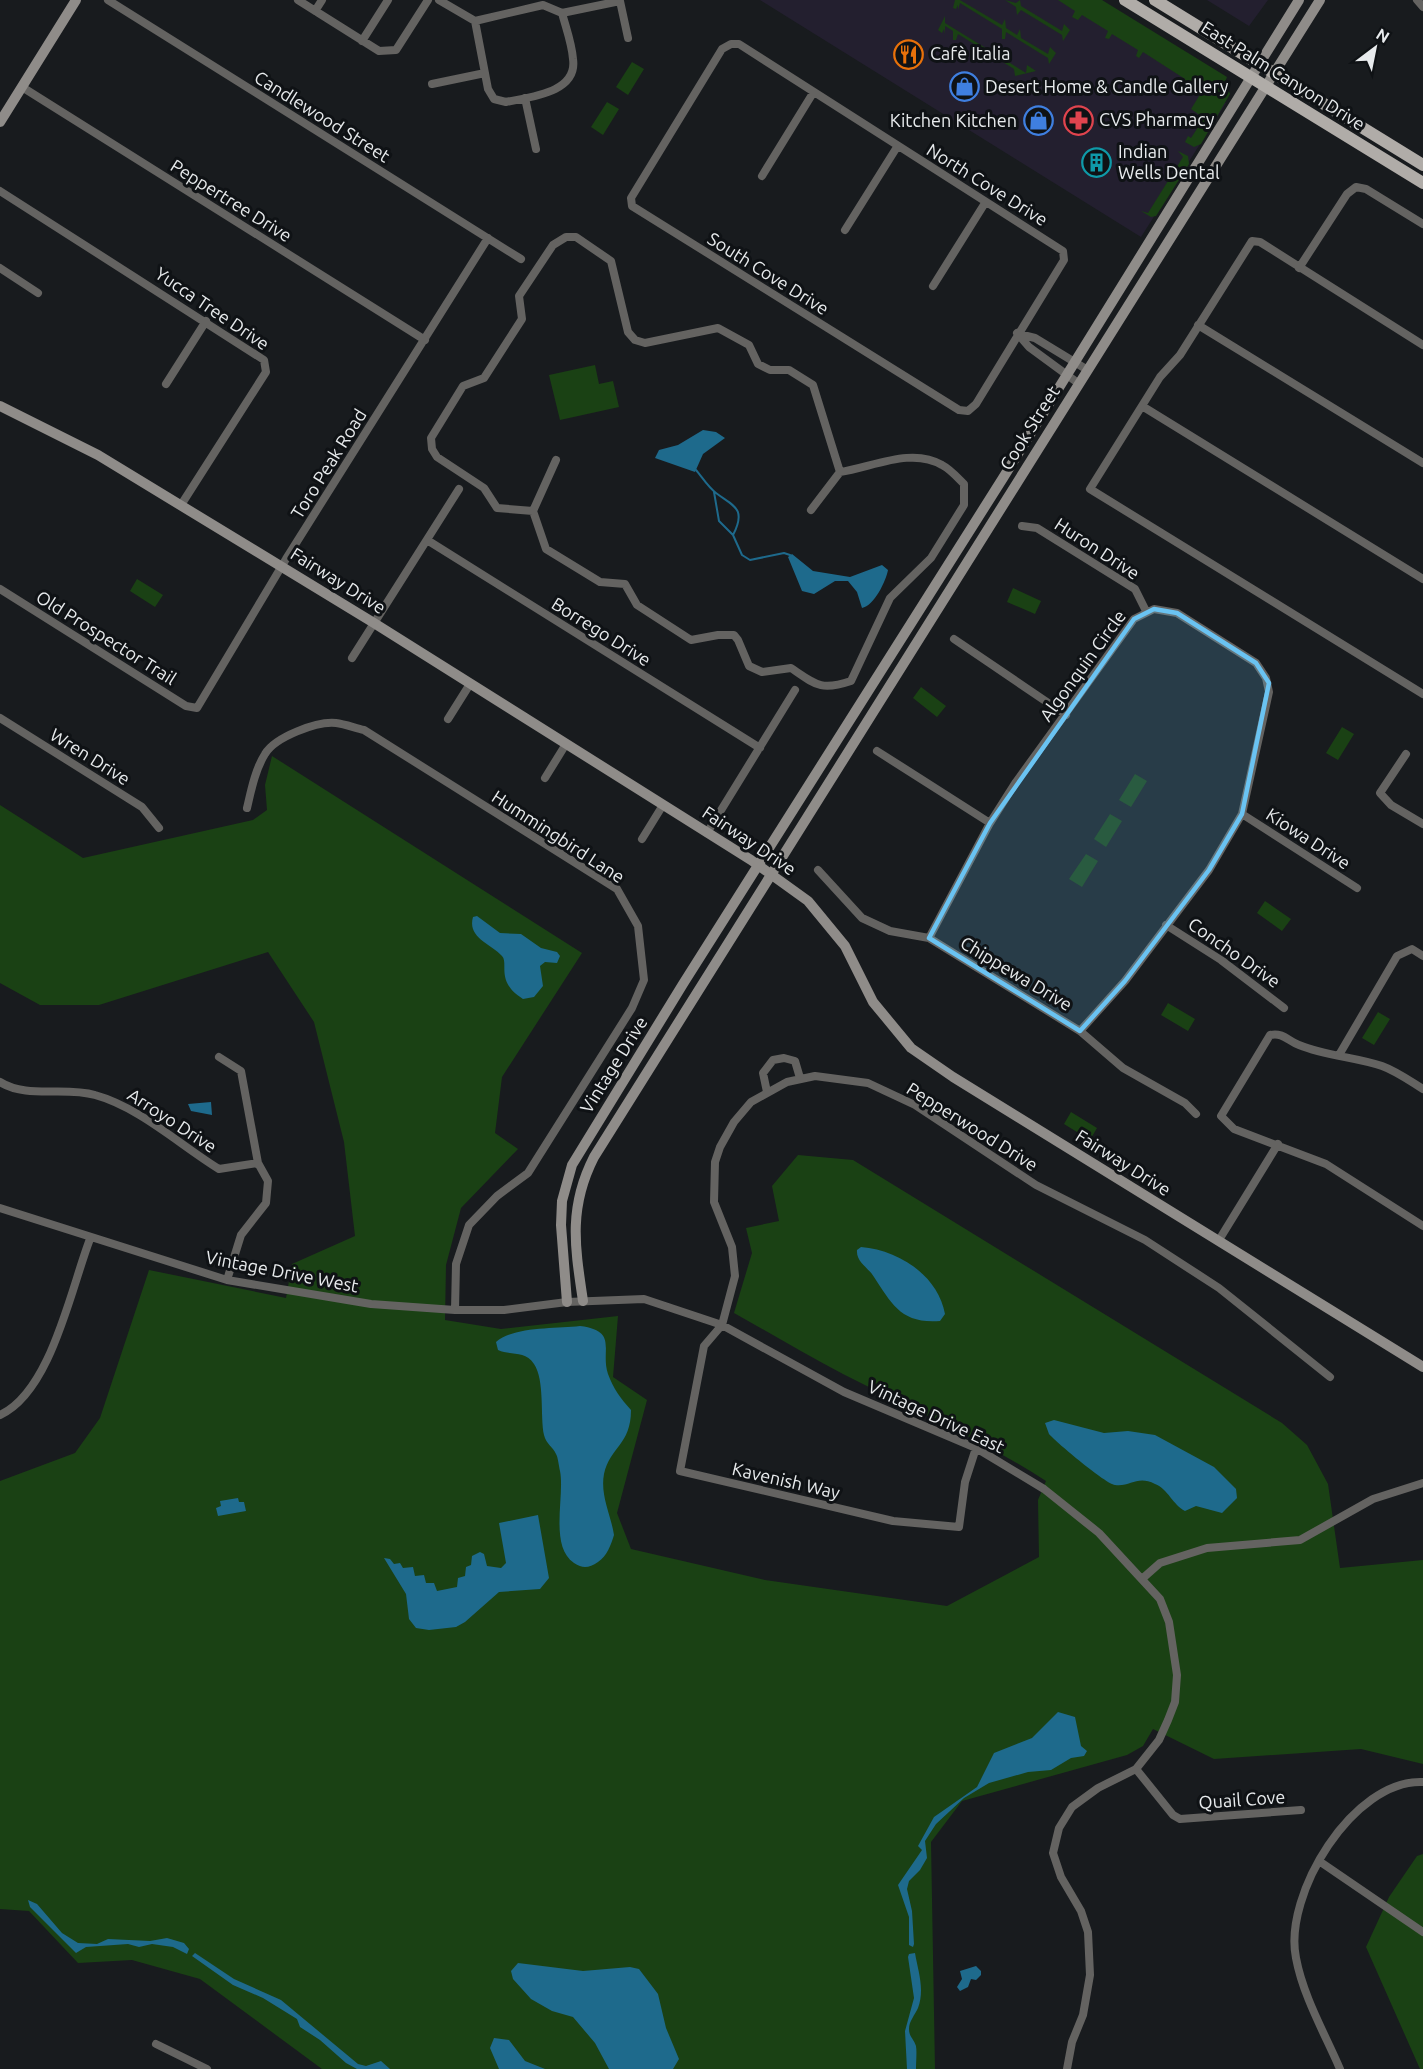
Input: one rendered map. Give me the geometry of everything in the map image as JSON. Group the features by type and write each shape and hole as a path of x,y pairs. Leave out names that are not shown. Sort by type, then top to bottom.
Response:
{"main road":[{"name":"East Palm Canyon Drive","path":"1125,0 1423,183"},
{"name":"East Palm Canyon Drive","path":"1155,0 1423,165"}],"street":[{"path":"0,122 76,0"},
{"name":"Candlewood Street","path":"108,0 521,259"},
{"path":"298,0 379,51 396,50 428,0"},
{"path":"315,11 322,0"},
{"path":"362,40 388,0"},
{"path":"439,0 475,21 543,4 562,14 620,1 628,38"},
{"path":"519,0 521,10"},
{"name":"Cook Street","path":"758,866 1004,478 1066,373 1299,0"},
{"name":"Cook Street","path":"771,874 1086,369 1320,0"},
{"path":"1417,0 1423,7"},
{"path":"475,21 488,89 494,99 506,102 558,88 572,70 574,61 562,14"},
{"name":"North Cove Drive","path":"722,50 731,44 739,44 1063,251 1064,260 1017,333"},
{"name":"South Cove Drive","path":"722,50 632,198 632,206 959,410 968,411 976,404 1017,333"},
{"path":"432,84 485,73"},
{"name":"Peppertree Drive","path":"22,87 425,340"},
{"path":"762,176 813,93"},
{"path":"525,98 536,149"},
{"path":"845,230 897,147"},
{"path":"1299,268 1347,194 1356,187 1366,189 1423,224"},
{"name":"Yucca Tree Drive","path":"0,191 259,354 267,365 266,372 181,505"},
{"path":"933,286 985,203"},
{"path":"533,511 497,508 484,488 437,458 432,449 431,438 463,386 484,378 522,319 519,296 552,245 566,237 576,237 611,261 628,332 635,340 645,343 718,328 749,345 758,364 770,370 789,370 813,386 840,472"},
{"name":"Toro Peak Road","path":"197,708 282,567 488,238"},
{"path":"1423,345 1260,242 1252,241 1142,406 1090,489 1423,694"},
{"path":"0,268 38,293"},
{"path":"166,384 206,321"},
{"path":"1198,325 1423,463"},
{"path":"1017,333 1035,338 1086,369"},
{"path":"1017,333 1029,347 1078,383"},
{"name":"Fairway Drive","path":"0,406 98,455 181,505 374,623 771,874 808,901 845,946 873,1002 911,1048 953,1077 1423,1367"},
{"path":"1142,406 1423,579"},
{"path":"556,460 533,511 546,549 600,582 625,584 637,605 691,640 718,635 734,635 749,666 762,672 791,668 811,681 830,688 851,681 890,598 931,558 964,505 964,484 944,465 925,457 910,457 840,472 812,510"},
{"path":"352,658 459,489"},
{"name":"Huron Drive","path":"1022,526 1037,528 1135,589 1146,611"},
{"name":"Borrego Drive","path":"427,540 760,748"},
{"name":"Old Prospector Trail","path":"0,589 186,706 197,708"},
{"name":"Algonquin Circle","path":"928,938 990,823 1134,619 1146,611 1162,609 1177,614 1256,663 1266,678 1269,692 1242,814 1209,870 1125,981 1080,1031"},
{"path":"954,639 1066,715"},
{"path":"448,719 470,684"},
{"path":"707,833 795,690"},
{"name":"Wren Drive","path":"0,718 142,807 159,828"},
{"name":"Hummingbird Lane","path":"247,808 253,782 265,753 284,738 310,726 335,723 364,730 617,890 638,926 644,980 632,1008 528,1173 497,1196 469,1225 456,1264 455,1310"},
{"path":"545,778 566,744"},
{"path":"878,751 990,823"},
{"path":"1406,754 1380,793 1391,805 1423,824"},
{"path":"642,839 663,805"},
{"name":"Kiowa Drive","path":"1242,814 1358,888"},
{"name":"Vintage Drive","path":"567,1302 561,1201 572,1165 758,866"},
{"name":"Chippewa Drive","path":"818,870 862,918 871,924 890,931 928,938 1080,1031 1123,1068 1185,1103 1196,1114"},
{"name":"Vintage Drive","path":"583,1301 574,1238 582,1181 594,1157 771,874"},
{"name":"Concho Drive","path":"1166,925 1229,966 1284,1008"},
{"path":"1339,1055 1397,956 1412,949 1423,956"},
{"path":"1423,1089 1382,1066 1298,1045 1281,1034 1270,1035 1221,1116 1234,1129 1326,1164 1423,1226"},
{"path":"219,1057 241,1071 258,1163 268,1181 266,1203 241,1234 227,1280"},
{"path":"767,1092 763,1073 773,1060 784,1058 795,1061 800,1078"},
{"name":"Pepperwood Drive","path":"722,1325 735,1276 732,1247 714,1202 716,1162 734,1122 752,1102 767,1092 800,1078 830,1076 868,1083 915,1105 1036,1185 1145,1240 1200,1276 1330,1377"},
{"name":"Arroyo Drive","path":"0,1082 12,1090 86,1093 125,1105 219,1169 258,1163"},
{"path":"1218,1240 1278,1144"},
{"name":"Vintage Drive West","path":"0,1208 90,1239 227,1280 371,1304 455,1310 504,1310 567,1302"},
{"path":"0,1414 24,1396 55,1346 59,1327 90,1239"},
{"name":"Vintage Drive East","path":"567,1302 644,1299 722,1325 844,1392 976,1448 1044,1489 1099,1533 1160,1599 1169,1622 1177,1675 1175,1702 1168,1720 1159,1740 1136,1769 1098,1788 1072,1807 1059,1828 1053,1853 1061,1877 1081,1911 1088,1932 1090,1974 1083,2015 1072,2042 1067,2069"},
{"name":"Kavenish Way","path":"722,1325 704,1346 680,1471 893,1521 959,1527 965,1482 976,1448"},
{"path":"1143,1578 1160,1563 1207,1548 1300,1540 1373,1499 1423,1483"},
{"name":"Quail Cove","path":"1136,1769 1173,1815 1180,1819 1301,1810"},
{"path":"1340,2069 1295,1956 1296,1919 1319,1861 1337,1831 1366,1801 1390,1789 1415,1781 1423,1782"},
{"path":"1319,1861 1423,1932"},
{"path":"156,2044 207,2069"}],"highlighted area":[{"path":"1154,609 1177,613 1256,663 1269,683 1242,814 1209,870 1125,981 1080,1031 929,938 990,823 1134,619"}],"shaded area":[{"path":"760,0 1061,0 1226,103 1141,237"},
{"path":"1207,0 1268,0 1249,26"}],"green space":[{"path":"955,0 960,0 1002,25 1005,19 1006,28 1017,35 1020,29 1021,38 1048,54 1050,47 1056,53 1049,64 1048,58 1006,32 1005,39 1002,39 1002,29 960,3 958,10 958,5 956,9 953,8"},
{"path":"1005,0 1016,3 1020,0 1021,6 1062,31 1064,24 1070,30 1063,41 1062,35 1021,10 1017,15 1016,7"},
{"path":"1058,0 1102,0 1227,77 1225,82 1230,94 1201,144 1194,147 1185,142 1188,136 1191,138 1204,118 1191,109 1201,93 1184,82 1185,79 1143,52 1139,58 1136,56 1138,50 1112,34 1109,39 1105,38 1108,31 1082,15 1078,20 1072,17 1075,11"},
{"path":"945,16 945,23 1002,58 1003,52 1006,52 1007,61 1026,73 1027,65 1036,71 1015,76 1014,69 958,34 956,40 953,40 953,31 945,26 945,34 944,29 942,33 938,30"},
{"path":"632,62 644,69 628,95 616,87"},
{"path":"607,102 619,109 603,135 591,127"},
{"path":"1178,151 1188,156 1189,164 1156,216 1151,217 1141,211 1148,213 1183,157"},
{"path":"595,365 599,384 613,381 619,407 560,420 549,375"},
{"path":"137,579 163,595 155,607 130,591"},
{"path":"1013,588 1041,601 1035,614 1007,602"},
{"path":"921,687 946,706 937,717 913,698"},
{"path":"1342,727 1354,734 1338,760 1326,753"},
{"path":"272,756 582,953 502,1077 495,1133 518,1149 461,1208 446,1265 445,1320 501,1329 618,1316 613,1377 647,1400 617,1513 631,1549 765,1580 947,1606 1039,1557 1038,1500 1046,1481 996,1451 829,1367 734,1313 752,1253 746,1228 779,1221 772,1186 798,1155 853,1160 1282,1423 1307,1445 1328,1484 1340,1568 1423,1560 1423,1764 1361,1749 1214,1759 1153,1729 1143,1746 1127,1755 962,1801 931,1842 935,2069 322,2069 200,1979 132,1960 78,1963 29,1911 0,1909 0,1481 75,1453 100,1418 149,1270 286,1298 292,1264 355,1236 344,1142 314,1022 268,952 99,1005 40,1005 0,983 0,805 83,858 253,820 267,810 265,785"},
{"path":"1135,774 1147,781 1131,807 1119,800"},
{"path":"1110,814 1122,821 1106,847 1094,839"},
{"path":"1086,854 1098,861 1082,887 1069,879"},
{"path":"1265,901 1291,919 1282,931 1257,913"},
{"path":"1168,1003 1195,1019 1188,1031 1161,1015"},
{"path":"1378,1012 1390,1019 1374,1045 1362,1038"},
{"path":"1071,1112 1097,1128 1090,1140 1064,1124"},
{"path":"1423,1854 1423,2069 1420,2069 1366,1947 1389,1897 1417,1856"}],"water":[{"path":"703,430 716,432 725,438 703,454 695,472 655,458 659,450 678,445"},
{"path":"792,554 813,571 850,577 882,565 888,570 875,598 862,608 857,592 848,581 835,581 814,594 802,591 788,557"},
{"path":"477,916 500,933 521,934 541,948 557,952 560,956 557,963 545,962 540,966 543,986 534,997 523,999 509,986 506,980 504,959 481,940 473,930 473,917"},
{"path":"211,1102 212,1115 191,1111 188,1104"},
{"path":"861,1247 889,1253 902,1259 925,1276 941,1300 945,1314 940,1321 916,1319 899,1310 886,1296 872,1273 860,1261 857,1250"},
{"path":"580,1326 600,1332 604,1337 608,1374 612,1384 631,1410 628,1431 604,1474 605,1497 614,1535 604,1557 589,1567 574,1563 566,1555 562,1545 560,1471 557,1455 544,1435 540,1379 537,1371 534,1364 526,1357 498,1350 496,1342 524,1331"},
{"path":"1054,1420 1104,1433 1128,1431 1155,1435 1214,1467 1236,1489 1237,1498 1222,1513 1196,1506 1185,1511 1160,1486 1143,1481 1121,1485 1110,1483 1061,1446 1049,1434 1045,1423"},
{"path":"238,1498 239,1502 244,1502 246,1511 218,1516 216,1508 221,1506 220,1501"},
{"path":"538,1515 549,1578 540,1589 499,1592 465,1622 456,1627 429,1630 416,1628 409,1619 406,1594 384,1558 390,1559 394,1564 400,1563 403,1568 413,1567 415,1576 424,1575 426,1583 434,1583 437,1591 457,1587 458,1578 465,1576 466,1567 471,1565 472,1556 480,1552 484,1554 487,1566 501,1568 506,1563 499,1523"},
{"path":"1058,1712 1075,1717 1081,1746 1087,1751 1084,1756 1071,1758 1051,1770 1028,1772 989,1783 964,1798 936,1824 925,1841 927,1858 920,1870 909,1881 907,1889 912,1911 914,1944 913,1947 909,1945 909,1917 898,1885 922,1850 918,1846 934,1817 977,1787 994,1753 1032,1738"},
{"path":"28,1900 37,1904 62,1933 78,1943 97,1944 108,1939 150,1941 167,1938 184,1943 189,1949 187,1954 173,1947 152,1944 139,1947 128,1944 86,1947 76,1953 30,1907"},
{"path":"195,1953 234,1979 281,2000 358,2064 366,2066 381,2061 390,2069 357,2069 346,2063 320,2040 300,2027 297,2019 263,1998 233,1985 192,1956"},
{"path":"915,1953 921,1994 909,2029 916,2046 916,2069 907,2069 905,2031 914,1998 908,1957 909,1954"},
{"path":"518,1963 583,1971 630,1967 639,1969 658,1994 666,2028 679,2059 673,2069 609,2069 595,2043 573,2017 552,2011 531,1999 513,1979 511,1971"},
{"path":"976,1966 981,1971 981,1975 976,1980 971,1979 968,1987 960,1991 957,1987 962,1979 960,1971"},
{"path":"494,2038 509,2040 525,2061 545,2069 499,2069 490,2048"}],"waterway":[{"path":"696,470 713,491 736,509 739,519 733,535"},
{"path":"714,492 719,521 733,535 742,555 750,560 784,553 790,555"}],"place":[{"name":"Cafè Italia","path":"909,54"},
{"name":"Desert Home & Candle Gallery","path":"964,87"},
{"name":"CVS Pharmacy","path":"1078,120"},
{"name":"Kitchen Kitchen","path":"1038,121"},
{"name":"Indian Wells Dental","path":"1097,162"}]}
